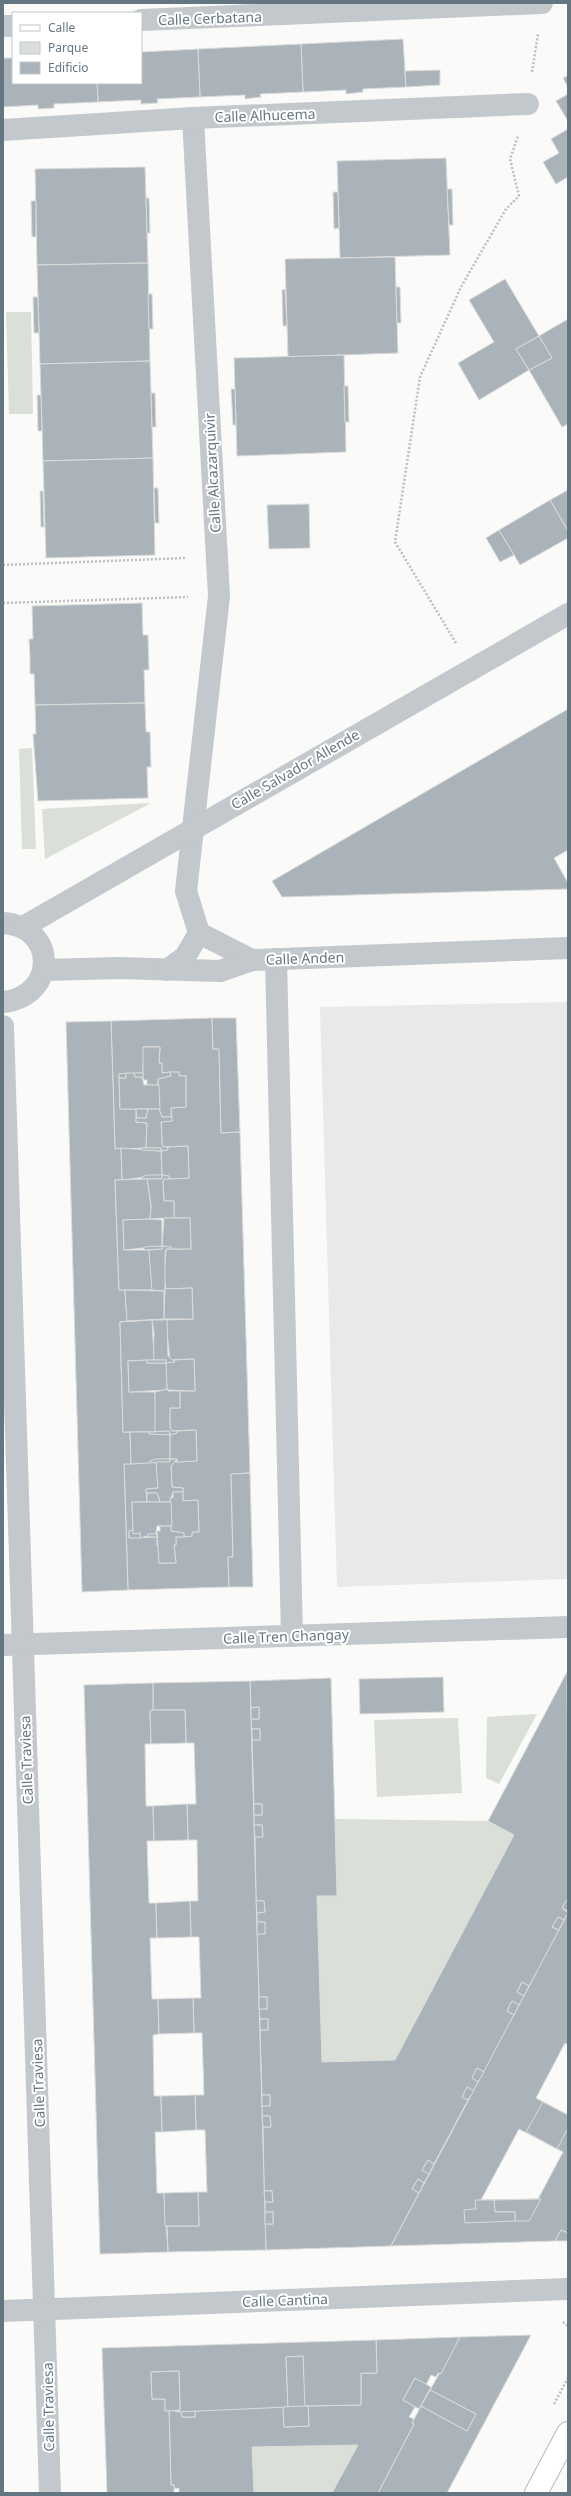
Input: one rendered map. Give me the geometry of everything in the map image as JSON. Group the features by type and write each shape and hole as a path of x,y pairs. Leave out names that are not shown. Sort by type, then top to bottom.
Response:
{"main road":[{"path":"536,2493 568,2433"}],"street":[{"name":"Calle Cerbatana","path":"142,20 542,3"},
{"name":"Calle Alhucema","path":"3,130 193,118 528,104"},
{"name":"Calle Alcazarquivir","path":"193,118 219,596 186,891 200,932"},
{"name":"Calle Salvador Allende","path":"13,925 193,827 568,614"},
{"path":"3,1002 24,997 33,990 44,970 44,953 36,938 13,925"},
{"path":"167,970 185,957 200,932 252,960"},
{"name":"Calle Anden","path":"44,970 220,971 252,960 568,948"},
{"path":"276,959 292,1636"},
{"name":"Calle Traviesa","path":"3,1026 12,1645 46,2310 50,2493"},
{"name":"Calle Tren Changay","path":"12,1645 568,1626"},
{"name":"Calle Cantina","path":"3,2311 568,2288"}],"path":[{"path":"471,669 395,542 420,377 461,287 506,209 519,196 510,159 528,104 542,3"},
{"path":"3,565 217,557"},
{"path":"3,603 219,596"}],"shaded area":[{"path":"568,1002 568,1579 337,1587 320,1007"}],"green space":[{"path":"6,312 31,312 33,414 9,414"},
{"path":"32,748 36,849 22,849 19,749"},
{"path":"151,803 45,859 42,809"},
{"path":"537,1714 499,1784 486,1778 487,1717"},
{"path":"458,1718 462,1793 377,1797 374,1720"},
{"path":"335,1819 488,1821 514,1835 395,2060 322,2062 317,1896 337,1896"},
{"path":"358,2445 332,2493 254,2493 252,2447"}],"building":[{"path":"403,39 406,87 363,89 363,92 346,94 346,90 303,92 301,44"},
{"path":"301,44 303,92 260,94 261,97 245,99 245,95 200,97 198,49"},
{"path":"198,49 200,97 157,99 158,103 141,104 141,100 98,102 97,84 142,84 142,52"},
{"path":"3,58 12,58 12,84 97,84 98,102 54,104 54,108 38,109 38,105 3,107"},
{"path":"440,70 440,85 406,87 405,71"},
{"path":"568,76 568,87 563,78"},
{"path":"568,94 568,121 556,101"},
{"path":"568,129 568,177 556,184 543,162 559,153 551,139"},
{"path":"446,158 450,255 340,258 337,161"},
{"path":"145,167 148,263 37,265 35,169"},
{"path":"447,189 452,189 453,225 449,225"},
{"path":"333,192 338,192 339,228 334,229"},
{"path":"146,198 149,198 150,233 147,233"},
{"path":"31,201 36,201 36,237 32,237"},
{"path":"395,257 398,353 288,357 285,259"},
{"path":"148,263 150,361 40,364 37,265"},
{"path":"505,279 539,336 516,349 529,370 479,400 458,363 494,342 469,300"},
{"path":"396,287 400,287 401,323 397,323"},
{"path":"285,289 287,326 283,326 282,290"},
{"path":"148,294 152,294 153,329 149,329"},
{"path":"33,297 38,297 39,333 34,333"},
{"path":"568,319 568,424 562,427 529,370 552,358 539,336"},
{"path":"539,336 552,358 529,370 516,349"},
{"path":"344,355 346,452 237,456 234,358"},
{"path":"150,361 153,458 43,461 40,364"},
{"path":"344,386 348,386 349,422 345,422"},
{"path":"231,389 235,389 236,425 233,425"},
{"path":"151,393 155,393 156,427 152,427"},
{"path":"37,395 41,395 42,431 38,431"},
{"path":"153,458 155,555 46,558 43,461"},
{"path":"154,488 158,488 159,523 155,523"},
{"path":"568,490 568,531 550,500"},
{"path":"40,491 43,491 44,527 41,527"},
{"path":"550,500 568,531 568,538 520,565 499,530"},
{"path":"309,504 310,548 269,549 267,505"},
{"path":"499,530 514,555 500,562 486,538"},
{"path":"142,603 143,635 148,635 149,670 144,670 145,703 35,705 34,674 30,674 29,639 33,639 32,606"},
{"path":"145,703 146,732 150,732 151,767 147,767 148,798 38,801 33,734 36,734 35,705"},
{"path":"568,709 568,850 554,858 568,883 568,889 282,897 272,881"},
{"path":"212,1018 213,1049 219,1049 221,1133 240,1132 250,1473 231,1474 233,1557 228,1557 229,1587 128,1590 124,1464 156,1462 157,1467 158,1488 146,1489 147,1502 132,1502 133,1530 129,1531 129,1538 157,1537 157,1546 159,1546 159,1563 176,1563 174,1545 176,1545 176,1537 192,1536 192,1532 199,1532 198,1500 183,1501 183,1488 172,1487 171,1466 173,1462 197,1461 196,1430 172,1431 170,1427 170,1408 180,1408 180,1391 195,1391 194,1359 170,1360 166,1324 167,1320 193,1319 192,1288 166,1289 164,1278 166,1249 191,1249 190,1218 174,1218 174,1201 164,1201 163,1182 164,1179 189,1178 188,1146 163,1147 161,1122 172,1121 171,1108 186,1107 186,1076 179,1076 179,1072 162,1073 162,1063 159,1063 160,1047 143,1047 145,1064 143,1064 143,1073 119,1074 120,1109 136,1109 136,1122 147,1123 146,1148 115,1149 111,1021"},
{"path":"212,1018 236,1018 240,1132 221,1133 219,1049 213,1049"},
{"path":"111,1021 115,1149 121,1148 122,1180 115,1180 119,1290 125,1290 127,1321 120,1322 123,1432 130,1432 131,1464 124,1464 128,1590 82,1592 66,1022"},
{"path":"143,1047 160,1047 159,1063 162,1063 162,1073 170,1072 171,1076 158,1079 158,1085 147,1085 147,1080 143,1080"},
{"path":"170,1072 179,1072 179,1076 186,1076 186,1107 171,1108 171,1117 162,1117 159,1109 158,1079 171,1076"},
{"path":"126,1073 134,1073 135,1077 142,1077 144,1085 159,1085 160,1109 120,1109 119,1078 126,1078"},
{"path":"126,1073 126,1078 119,1078 119,1074"},
{"path":"134,1073 143,1073 143,1080 142,1077 135,1077"},
{"path":"136,1109 148,1109 146,1118 137,1118"},
{"path":"148,1109 159,1109 162,1117 172,1117 172,1121 161,1122 163,1147 168,1147 168,1150 161,1151 161,1148 146,1148 147,1123 136,1122 136,1118 146,1118"},
{"path":"188,1146 189,1178 169,1179 169,1176 162,1175 161,1151 168,1150 168,1147"},
{"path":"121,1148 161,1151 162,1175 122,1180"},
{"path":"141,1148 161,1148 161,1151 141,1150"},
{"path":"147,1175 162,1175 162,1179 142,1179 142,1177"},
{"path":"162,1175 169,1176 169,1179 164,1179 163,1182 164,1201 174,1201 174,1218 164,1218 164,1220 162,1218 150,1219 151,1206 147,1179 162,1179"},
{"path":"147,1179 151,1206 150,1219 123,1220 124,1250 149,1250 153,1286 152,1290 119,1290 115,1180"},
{"path":"164,1218 190,1218 191,1249 171,1249 171,1247 162,1246"},
{"path":"123,1220 162,1220 162,1246 124,1250"},
{"path":"162,1246 171,1247 171,1249 166,1249 165,1254 165,1291 152,1290 149,1250 162,1249"},
{"path":"162,1246 162,1249 144,1250 144,1247"},
{"path":"192,1288 193,1319 164,1319 165,1289"},
{"path":"125,1290 164,1291 164,1319 127,1321"},
{"path":"152,1320 167,1320 168,1356 175,1362 166,1363 166,1360 153,1360 154,1333"},
{"path":"152,1320 154,1358 153,1360 128,1361 129,1392 155,1392 156,1429 155,1432 123,1432 120,1322"},
{"path":"194,1359 195,1391 167,1390 166,1363 175,1362 174,1360"},
{"path":"147,1360 147,1363 166,1363 167,1390 129,1392 128,1361"},
{"path":"147,1360 166,1360 166,1363 147,1363"},
{"path":"168,1389 168,1391 180,1391 180,1408 170,1408 170,1427 172,1431 177,1431 177,1433 171,1435 169,1431 155,1432 155,1392"},
{"path":"196,1430 197,1461 177,1462 177,1459 170,1459 170,1435 177,1433 177,1431"},
{"path":"169,1431 170,1435 149,1434 149,1432"},
{"path":"130,1432 149,1432 149,1434 170,1435 170,1459 150,1461 150,1463 131,1464"},
{"path":"156,1459 170,1459 170,1462 150,1463 150,1461"},
{"path":"170,1459 177,1459 171,1466 172,1487 183,1488 183,1492 173,1492 170,1502 160,1502 157,1493 146,1493 146,1489 158,1488 156,1462 170,1462"},
{"path":"250,1473 253,1587 229,1587 228,1557 233,1557 231,1474"},
{"path":"173,1492 183,1492 183,1501 198,1500 199,1532 192,1532 192,1536 184,1537 184,1533 171,1531 170,1498 173,1498"},
{"path":"147,1493 157,1493 160,1502 147,1502"},
{"path":"132,1502 171,1502 172,1526 157,1526 156,1534 140,1538 140,1533 133,1534"},
{"path":"160,1526 171,1526 171,1531 184,1533 184,1537 176,1537 176,1545 174,1545 176,1563 159,1563 157,1531 160,1531"},
{"path":"133,1530 133,1534 140,1533 140,1538 129,1538 129,1531"},
{"path":"156,1531 157,1537 148,1537 148,1534 156,1534"},
{"path":"567,1672 568,1898 562,1908 568,1913 564,1920 558,1917 552,1927 559,1930 529,1986 522,1982 517,1992 524,1996 519,2005 512,2001 507,2011 514,2015 484,2072 477,2068 472,2078 478,2082 474,2091 467,2087 462,2097 468,2100 434,2164 428,2160 422,2170 429,2174 424,2183 418,2179 412,2189 419,2193 391,2246 266,2250 265,2224 273,2224 273,2212 265,2212 265,2202 273,2202 272,2191 264,2191 263,2127 271,2127 270,2116 262,2116 262,2106 270,2106 270,2095 262,2095 260,2030 268,2030 268,2019 260,2019 259,2009 267,2009 267,1997 259,1997 257,1934 265,1934 265,1922 257,1922 257,1913 265,1912 264,1901 256,1901 255,1837 263,1837 262,1825 254,1825 254,1815 262,1815 262,1804 254,1804 252,1740 260,1740 260,1729 252,1729 251,1719 259,1719 259,1707 251,1708 250,1681 331,1678 337,1896 317,1896 322,2062 395,2060 514,1835 488,1821"},
{"path":"443,1677 444,1712 360,1714 359,1679"},
{"path":"250,1681 266,2250 168,2252 167,2226 199,2226 198,2192 207,2192 205,2130 196,2130 195,2095 204,2095 202,2033 194,2033 193,1998 201,1998 199,1937 191,1937 190,1901 198,1901 197,1840 188,1840 187,1804 196,1804 194,1743 186,1743 185,1710 153,1710 153,1683"},
{"path":"153,1683 153,1710 150,1711 151,1744 145,1744 146,1806 153,1806 154,1841 147,1841 149,1903 156,1903 157,1938 150,1938 152,1999 158,1999 159,2034 153,2035 154,2096 161,2096 162,2132 155,2132 157,2193 164,2193 168,2252 100,2254 84,1685"},
{"path":"259,1707 259,1719 251,1719 251,1708"},
{"path":"185,1710 186,1743 151,1744 150,1711"},
{"path":"252,1729 260,1729 260,1740 252,1740"},
{"path":"187,1804 188,1840 154,1841 153,1806"},
{"path":"254,1804 262,1804 262,1815 254,1815"},
{"path":"254,1825 262,1825 263,1837 255,1837"},
{"path":"568,1898 568,1911 562,1908"},
{"path":"190,1901 191,1937 157,1938 156,1903"},
{"path":"256,1901 264,1901 265,1912 257,1913"},
{"path":"568,1913 568,2045 565,2043 536,2098 568,2115 568,2233 561,2230 555,2241 391,2246","holes":["519,2129 563,2152 538,2199 481,2200"]},
{"path":"558,1917 564,1920 559,1930 552,1927"},
{"path":"257,1922 265,1922 265,1934 257,1934"},
{"path":"522,1982 529,1986 524,1996 517,1992"},
{"path":"259,1997 267,1997 267,2009 259,2009"},
{"path":"193,1998 194,2033 159,2034 158,1999"},
{"path":"512,2001 519,2005 514,2015 507,2011"},
{"path":"260,2019 268,2019 268,2030 260,2030"},
{"path":"477,2068 484,2072 478,2082 472,2078"},
{"path":"467,2087 474,2091 468,2100 462,2097"},
{"path":"195,2095 196,2130 162,2132 161,2096"},
{"path":"262,2095 270,2095 270,2106 262,2106"},
{"path":"543,2102 568,2115 568,2128 557,2149 526,2132"},
{"path":"262,2116 270,2116 271,2127 263,2127"},
{"path":"428,2160 434,2164 429,2174 422,2170"},
{"path":"418,2179 424,2183 419,2193 412,2189"},
{"path":"264,2191 272,2191 273,2202 265,2202"},
{"path":"198,2192 199,2226 165,2226 164,2193"},
{"path":"541,2199 529,2221 515,2221 515,2212 495,2212 494,2200"},
{"path":"475,2200 494,2200 495,2212 515,2212 515,2221 465,2223 464,2210 476,2209"},
{"path":"265,2212 273,2212 273,2224 265,2224"},
{"path":"561,2230 568,2233 568,2241 555,2241"},
{"path":"531,2335 447,2493 378,2493 414,2424 412,2423 421,2406 467,2431 476,2414 430,2390 460,2337"},
{"path":"460,2337 441,2374 438,2373 436,2377 431,2375 426,2385 415,2378 403,2400 415,2407 409,2417 414,2419 412,2423 414,2424 378,2493 332,2493 358,2445 252,2447 254,2493 179,2493 179,2488 174,2489 174,2485 171,2485 169,2410 181,2412 182,2417 195,2417 195,2411 200,2411 200,2409 283,2407 284,2427 309,2426 308,2406 361,2405 361,2373 377,2373 376,2340"},
{"path":"376,2340 377,2373 361,2373 361,2405 304,2406 303,2356 286,2357 288,2407 178,2412 180,2410 179,2371 151,2372 152,2399 165,2399 165,2411 169,2410 171,2485 174,2485 174,2493 107,2493 102,2348"},
{"path":"303,2356 305,2407 288,2408 286,2357"},
{"path":"179,2371 180,2410 165,2411 165,2399 152,2399 151,2372"},
{"path":"415,2378 431,2387 419,2409 403,2400"},
{"path":"430,2390 476,2414 467,2431 421,2406"},
{"path":"308,2406 309,2426 284,2427 283,2407"},
{"path":"195,2411 195,2417 182,2417 181,2412"}]}
